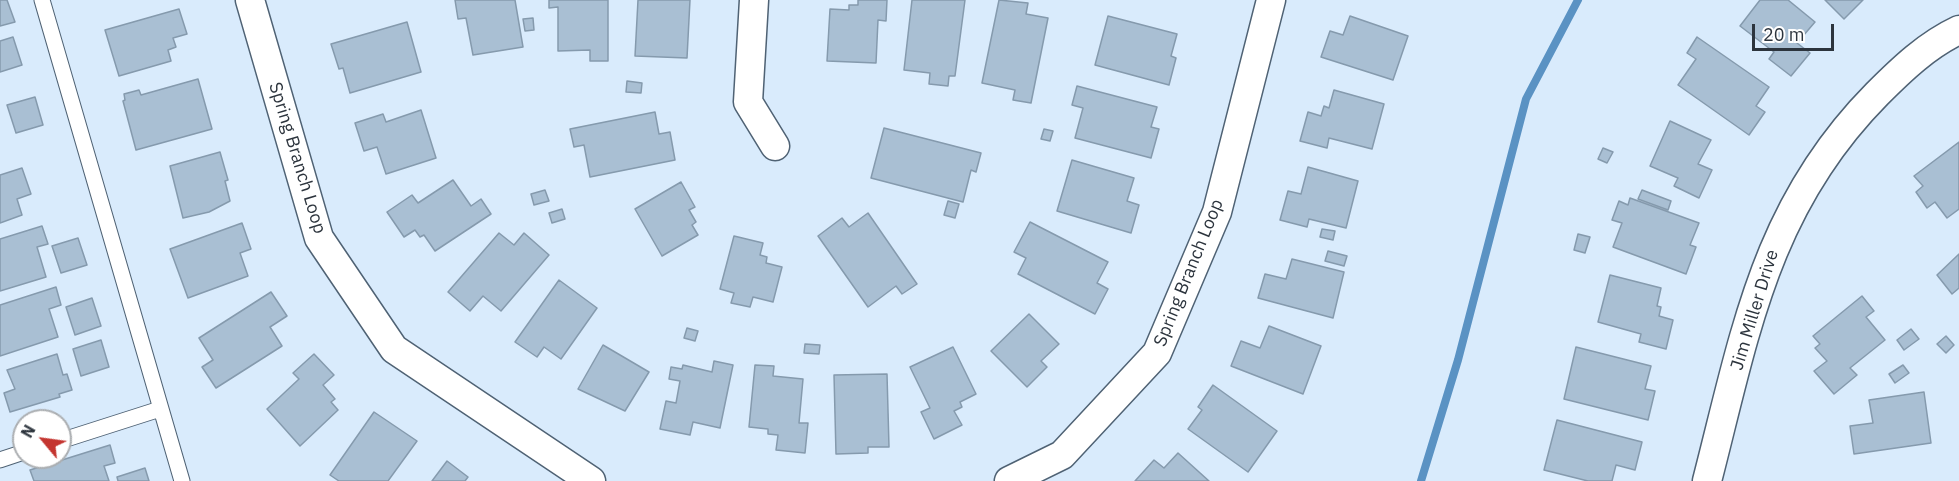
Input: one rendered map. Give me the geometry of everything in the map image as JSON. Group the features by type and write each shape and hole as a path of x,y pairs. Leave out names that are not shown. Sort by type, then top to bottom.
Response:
{"street":[{"name":"Spring Branch Loop","path":"250,0 319,238 394,349 591,481"},
{"path":"754,0 748,102 775,146"},
{"name":"Spring Branch Loop","path":"1009,481 1062,455 1157,353 1217,212 1265,1"},
{"name":"Jim Miller Drive","path":"1707,481 1763,272 1803,188 1860,111 1884,86 1934,42 1959,30"}],"lane":[{"path":"42,0 182,481"},
{"path":"72,437 160,409"}],"building":[{"path":"0,0 7,0 15,22 0,26"},
{"path":"455,0 515,0 523,47 473,55 466,18 458,19"},
{"path":"549,0 608,0 608,61 590,61 590,50 558,51 558,7 549,8"},
{"path":"638,0 690,0 687,58 635,56"},
{"path":"858,0 887,0 886,21 878,20 876,63 827,61 830,9 849,10 849,5 858,5"},
{"path":"912,0 965,0 955,76 949,76 948,86 929,84 930,73 904,70"},
{"path":"999,0 1028,3 1026,14 1048,18 1031,103 1013,100 1015,90 982,83"},
{"path":"1760,0 1788,0 1815,22 1797,43 1810,53 1791,76 1769,59 1774,52 1740,26"},
{"path":"1825,0 1863,0 1844,19"},
{"path":"179,9 187,34 173,38 176,47 168,50 171,61 119,76 105,30"},
{"path":"1108,16 1177,34 1171,56 1176,58 1169,85 1095,65"},
{"path":"1350,16 1408,36 1393,80 1321,57 1330,31 1343,35"},
{"path":"533,18 534,30 525,31 523,19"},
{"path":"407,22 421,72 350,93 343,68 339,69 331,44"},
{"path":"13,37 22,65 0,72 0,41"},
{"path":"1697,37 1769,87 1756,106 1765,112 1749,135 1678,85 1696,59 1687,53"},
{"path":"198,79 212,129 136,150 123,101 125,100 124,94 139,90 141,95"},
{"path":"627,81 642,83 641,93 626,92"},
{"path":"1077,86 1157,107 1151,127 1159,129 1151,158 1075,138 1083,108 1072,105"},
{"path":"1334,90 1384,104 1372,149 1329,138 1327,148 1300,141 1308,112 1321,116 1324,106 1329,108"},
{"path":"35,97 43,125 16,133 7,105"},
{"path":"421,110 436,158 386,174 377,147 364,151 355,123 383,114 386,122"},
{"path":"655,112 659,134 670,132 675,160 590,177 584,145 574,147 570,129"},
{"path":"1670,121 1711,140 1698,164 1712,170 1699,198 1674,186 1678,178 1650,166"},
{"path":"884,128 981,153 976,172 971,170 963,202 871,178"},
{"path":"1044,129 1053,131 1050,141 1041,139"},
{"path":"1959,142 1959,209 1947,218 1935,202 1927,208 1916,192 1923,186 1914,176"},
{"path":"1603,148 1613,152 1607,163 1598,159"},
{"path":"220,152 228,180 225,181 230,201 209,212 183,218 170,166"},
{"path":"1072,160 1134,178 1127,201 1139,205 1131,233 1057,211"},
{"path":"1308,167 1358,181 1346,228 1309,219 1307,227 1280,220 1288,191 1301,194"},
{"path":"22,168 31,194 17,199 22,215 0,223 0,175"},
{"path":"453,180 471,206 481,199 491,214 435,251 424,235 420,237 415,230 404,237 387,212 412,195 418,203"},
{"path":"681,182 695,207 689,210 696,222 692,225 698,235 662,256 635,209"},
{"path":"545,190 549,201 534,205 531,194"},
{"path":"1642,190 1671,201 1668,210 1638,199"},
{"path":"1630,198 1699,223 1690,245 1696,247 1686,274 1613,247 1622,223 1612,220 1619,201 1628,205"},
{"path":"948,201 959,204 955,218 944,215"},
{"path":"562,209 565,219 552,223 549,213"},
{"path":"868,213 917,284 902,294 896,286 868,307 818,236 842,218 849,227"},
{"path":"1030,222 1108,262 1097,283 1108,289 1095,314 1018,274 1026,258 1014,252"},
{"path":"242,223 251,249 240,253 248,276 188,298 170,249"},
{"path":"42,226 48,244 37,247 46,277 0,291 0,239"},
{"path":"1322,229 1335,231 1333,240 1320,237"},
{"path":"499,233 514,245 524,233 549,255 501,311 483,296 470,311 448,292"},
{"path":"1578,234 1590,237 1585,253 1574,250"},
{"path":"734,236 763,243 760,255 767,257 766,263 782,267 773,302 753,297 750,307 731,303 734,293 720,289"},
{"path":"78,238 87,265 61,273 52,246"},
{"path":"1328,251 1347,256 1344,266 1325,261"},
{"path":"1959,254 1959,288 1952,294 1937,275"},
{"path":"1292,259 1344,272 1333,318 1258,298 1265,274 1286,279"},
{"path":"1610,275 1661,288 1657,306 1661,307 1659,316 1673,320 1666,349 1639,342 1641,334 1598,322"},
{"path":"559,280 597,308 561,359 544,347 537,357 515,342"},
{"path":"56,287 61,305 49,309 58,337 0,356 0,305"},
{"path":"271,292 287,316 270,327 282,346 216,388 202,367 213,360 199,338"},
{"path":"1862,296 1874,311 1866,317 1885,340 1850,368 1857,375 1834,394 1814,371 1827,361 1815,348 1820,344 1813,336"},
{"path":"92,298 101,326 75,335 66,307"},
{"path":"1029,314 1059,344 1041,361 1047,367 1027,387 991,351"},
{"path":"1269,326 1321,346 1303,394 1231,366 1241,341 1260,348"},
{"path":"687,328 698,331 695,341 684,338"},
{"path":"1911,329 1919,339 1904,350 1897,340"},
{"path":"1946,336 1954,345 1946,353 1937,344"},
{"path":"101,340 109,367 81,376 73,349"},
{"path":"805,344 820,345 819,354 804,353"},
{"path":"603,345 649,372 625,411 578,389"},
{"path":"953,347 976,394 960,402 962,407 954,411 962,425 934,439 921,412 930,408 910,367"},
{"path":"1576,347 1651,366 1645,389 1655,391 1648,420 1564,399"},
{"path":"57,354 63,375 67,374 72,390 59,394 60,397 20,409 12,409 10,412 4,393 15,389 7,370"},
{"path":"314,354 334,375 323,385 335,399 331,402 338,410 300,446 267,409 299,379 293,373"},
{"path":"714,361 733,365 720,428 693,422 690,435 660,429 666,401 676,403 680,381 669,379 671,367 682,369 683,365 712,372"},
{"path":"755,365 774,366 773,376 803,379 799,423 808,423 805,453 776,450 778,435 768,434 768,429 749,427"},
{"path":"1903,365 1909,373 1895,383 1889,374"},
{"path":"887,374 889,447 868,447 868,453 836,454 834,375"},
{"path":"1213,385 1277,431 1248,472 1188,429 1202,410 1198,407"},
{"path":"1924,392 1931,443 1854,454 1850,426 1873,423 1869,400"},
{"path":"374,412 417,441 388,481 339,481 330,475"},
{"path":"1557,420 1642,442 1635,470 1616,465 1612,481 1588,481 1544,470"},
{"path":"110,445 115,463 104,466 109,481 34,481 30,470 72,469 72,457"},
{"path":"1178,453 1209,481 1135,481 1154,460 1164,468"},
{"path":"447,461 468,477 465,481 432,481"},
{"path":"145,468 149,481 118,481 117,477"}],"waterway":[{"path":"1421,481 1458,360 1526,99 1578,0"}]}
